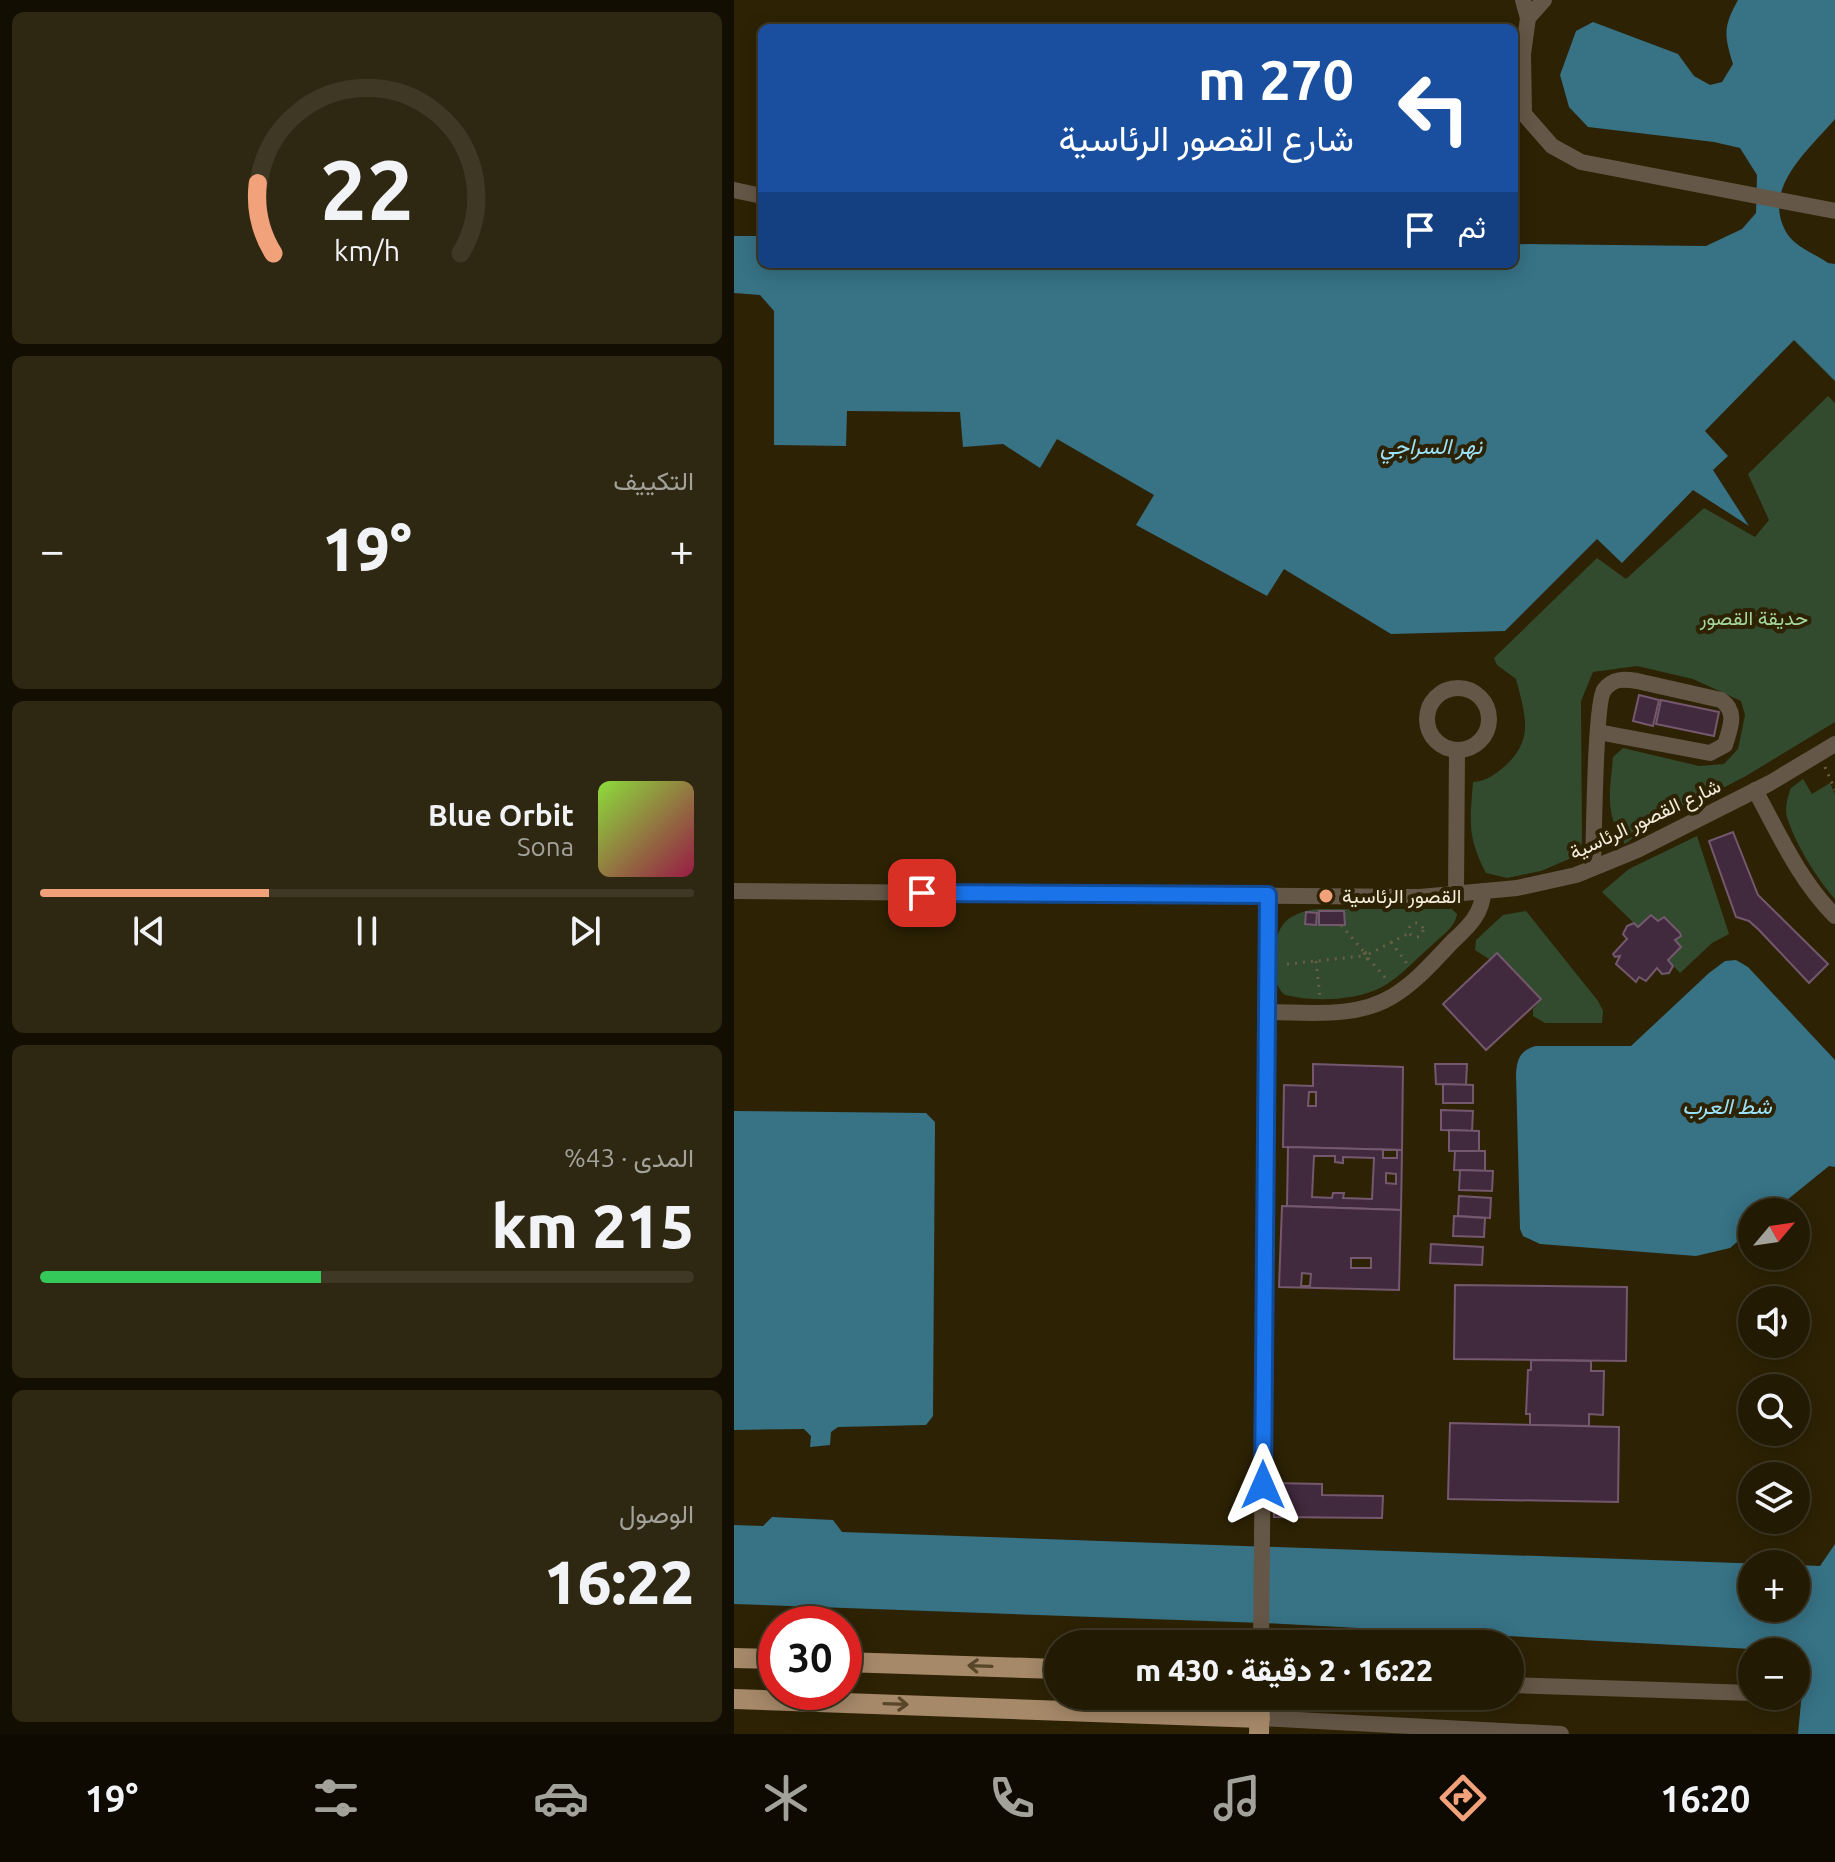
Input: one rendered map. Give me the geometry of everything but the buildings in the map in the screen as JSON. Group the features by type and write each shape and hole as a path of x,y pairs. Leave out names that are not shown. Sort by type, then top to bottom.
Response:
{"main road":[{"path":"734,1658 758,1659"},
{"path":"862,1663 1044,1669"},
{"path":"734,1699 1260,1726"}],"street":[{"path":"1523,0 1528,18 1519,118 1552,146 1581,162 1835,211"},
{"path":"1528,18 1544,0"},
{"path":"734,190 758,195"},
{"path":"1593,867 1598,732 1600,698 1606,687 1624,679 1721,700 1732,713 1725,745 1710,753 1598,732"},
{"name":"شارع القصور الرئاسية","path":"734,891 1420,897 1517,888 1576,875 1637,850 1755,790 1835,744"},
{"path":"1456,894 1457,751"},
{"path":"1755,790 1804,880 1835,916"},
{"path":"1266,1012 1364,1009 1398,992 1417,978 1472,922 1482,903 1483,891"},
{"path":"1261,1630 1268,895"},
{"path":"1524,1685 1738,1693"},
{"path":"1260,1726 1561,1734"}],"path":[{"path":"1819,754 1835,790"},
{"path":"1341,925 1398,992"},
{"path":"1287,964 1366,955 1409,933"},
{"path":"1391,942 1417,978"},
{"path":"1316,961 1322,1012"}],"green space":[{"name":"حديقة القصور","path":"1828,396 1835,403 1835,722 1746,776 1646,828 1625,844 1611,812 1613,757 1623,748 1699,766 1724,764 1738,749 1745,715 1741,701 1693,679 1637,666 1593,672 1581,701 1582,843 1576,856 1541,871 1507,878 1486,873 1471,829 1473,782 1494,775 1505,766 1521,746 1525,726 1516,679 1497,665 1494,658 1597,558 1626,579 1704,508 1755,537 1769,520 1748,474"},
{"path":"1803,779 1812,794 1830,783 1835,794 1835,899 1808,862 1787,816 1786,804 1791,788"},
{"path":"1697,836 1729,934 1712,943 1680,973 1668,960 1681,947 1675,940 1681,936 1680,933 1663,916 1658,921 1651,915 1638,927 1602,892 1629,869"},
{"path":"1317,909 1452,909 1457,914 1446,932 1382,987 1335,999 1285,995 1275,980 1273,970 1277,937 1286,921 1300,913"},
{"path":"1526,911 1598,1001 1603,1011 1602,1023 1545,1023 1533,1016 1533,1009 1542,999 1497,952 1489,959 1475,950 1476,940 1503,915"}],"water":[{"name":"نهر السراجي","path":"1738,0 1835,0 1835,119 1790,172 1779,202 1788,235 1801,247 1835,264 1835,381 1794,340 1705,431 1728,456 1713,470 1749,526 1693,490 1622,563 1597,539 1505,631 1391,634 1284,569 1267,596 1136,525 1154,495 1057,439 1040,468 1003,444 963,447 960,412 847,411 846,446 774,445 774,311 760,295 734,293 734,236 758,236 758,268 1518,268 1518,244 1706,246 1742,229 1756,213 1757,175 1740,148 1588,127 1569,107 1560,75 1576,31 1593,22 1678,54 1694,76 1710,85 1722,82 1733,64 1726,31"},
{"name":"شط العرب","path":"1736,960 1748,967 1835,1060 1835,1167 1829,1166 1789,1198 1738,1198 1738,1241 1730,1248 1696,1256 1540,1244 1523,1236 1520,1229 1516,1074 1520,1056 1536,1046 1631,1046 1725,961"},
{"path":"734,1111 926,1113 935,1122 933,1416 926,1425 838,1427 831,1432 830,1445 810,1447 811,1436 804,1429 734,1430"},
{"path":"772,1517 833,1520 842,1532 1738,1563 1738,1622 1810,1622 1810,1566 1820,1566 1835,1544 1835,1734 1798,1734 1800,1710 1810,1710 1810,1638 1738,1638 1738,1648 1524,1637 1524,1630 1394,1630 862,1609 862,1606 734,1604 734,1525 763,1526"}],"place":[{"name":"القصور الرئاسية","path":"1326,896"}],"route":[{"path":"922,893 1268,895 1263,1485"}]}
